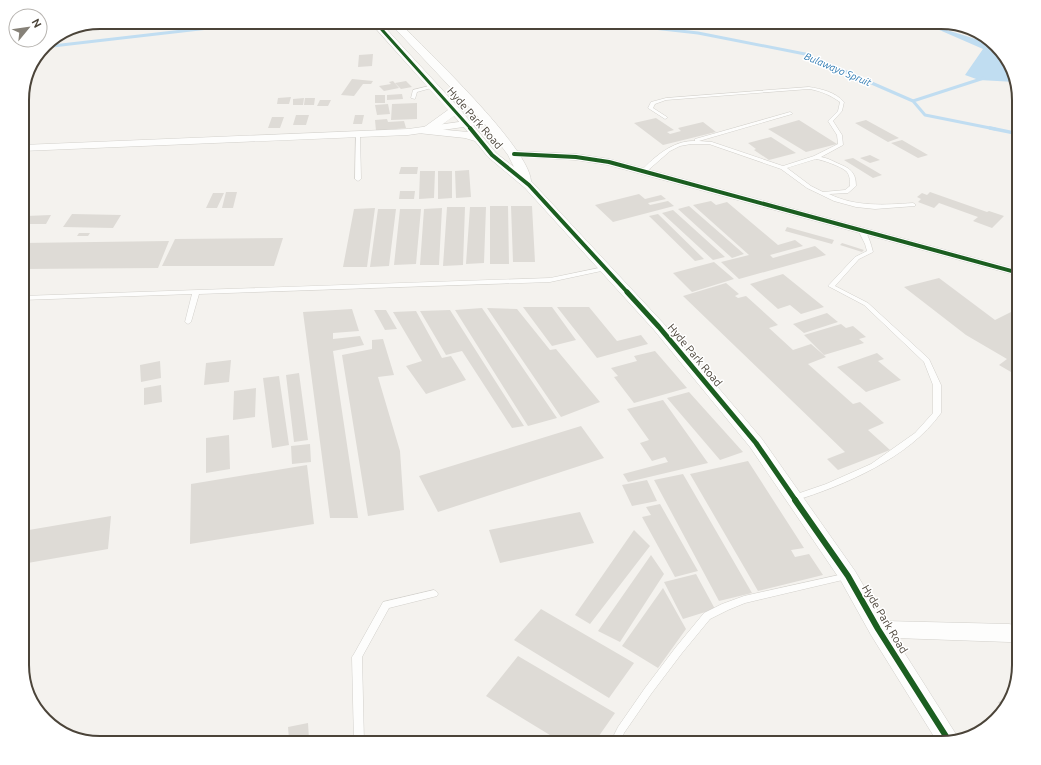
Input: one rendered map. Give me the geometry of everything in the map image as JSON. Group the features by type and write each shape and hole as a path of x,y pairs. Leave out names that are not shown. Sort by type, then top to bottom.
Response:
{"street":[{"name":"Hyde Park Road","path":"381,29 455,110 492,155 529,185 604,269 659,327 756,443 848,576 878,629 946,736"},
{"name":"Hyde Park Road","path":"402,29 488,121 514,154 529,185"},
{"path":"435,88 456,86"},
{"path":"425,130 455,110"},
{"path":"29,148 358,134 425,130 488,121"},
{"path":"425,130 480,139"},
{"path":"514,154 584,158 609,162 1012,271"},
{"path":"878,629 1012,634"}],"lane":[{"path":"413,98 415,92 435,88"},
{"path":"665,118 650,108 653,103 666,99 809,88 821,90 834,96 842,102 840,111 830,121 841,137 840,145 816,157 783,168"},
{"path":"644,172 668,150 790,113"},
{"path":"358,134 358,179"},
{"path":"691,142 710,143 783,168 801,182 836,200 856,205 875,207 913,205"},
{"path":"816,157 825,158 848,170 854,178 853,186 846,192 822,193"},
{"path":"794,498 830,486 874,466 918,435 937,413 937,385 927,361 866,304 831,286 857,258 870,252 861,230"},
{"path":"29,298 550,280 604,269"},
{"path":"188,322 196,292"},
{"path":"618,736 648,691 707,616 744,600 848,576"},
{"path":"359,736 357,657 386,605 434,594"}],"water":[{"path":"937,29 945,29 980,40 1000,60 1005,68 1010,82 979,80 965,75 983,49"}],"building":[{"path":"373,54 372,66 358,67 359,55"},
{"path":"352,79 373,81 371,84 363,84 354,96 341,95"},
{"path":"393,81 399,88 384,91 379,86 391,84 389,82"},
{"path":"406,81 412,87 401,89 395,83"},
{"path":"402,94 403,99 387,100 387,95"},
{"path":"375,95 385,95 385,103 375,103"},
{"path":"291,97 289,104 277,104 278,98"},
{"path":"304,98 303,105 293,105 293,99"},
{"path":"305,98 315,98 314,105 304,105"},
{"path":"320,100 331,100 328,106 317,106"},
{"path":"417,103 417,119 391,120 392,104"},
{"path":"388,104 390,114 377,115 375,105"},
{"path":"296,115 309,115 306,125 293,125"},
{"path":"355,115 364,115 362,124 353,124"},
{"path":"272,117 284,117 280,128 268,128"},
{"path":"656,118 674,130 667,132 670,134 681,131 678,128 703,122 716,132 663,145 634,123"},
{"path":"387,119 388,122 404,121 406,128 376,131 375,120"},
{"path":"799,120 837,144 806,152 768,129"},
{"path":"866,120 899,138 888,142 855,123"},
{"path":"771,137 796,153 769,160 754,150 756,149 748,143"},
{"path":"902,140 928,155 918,158 891,143"},
{"path":"870,155 880,160 870,163 860,158"},
{"path":"853,158 882,175 873,178 844,160"},
{"path":"401,167 418,167 417,174 399,174"},
{"path":"469,170 471,197 456,198 455,171"},
{"path":"420,171 435,171 434,198 419,199"},
{"path":"438,171 452,171 452,198 438,199"},
{"path":"400,191 415,191 414,199 399,199"},
{"path":"226,192 237,192 233,208 222,208"},
{"path":"930,192 987,212 989,211 1004,216 992,228 973,221 978,217 939,203 934,208 918,202 921,199 917,197 922,193 927,195"},
{"path":"213,193 224,193 217,208 206,208"},
{"path":"639,194 645,199 661,195 666,199 648,203 650,205 668,201 674,206 613,222 595,205"},
{"path":"711,201 716,205 727,202 778,245 795,240 803,246 770,255 773,258 815,246 826,255 739,279 721,262 749,255 693,205"},
{"path":"490,206 508,206 509,264 490,264"},
{"path":"511,206 532,206 535,262 513,262"},
{"path":"689,206 744,254 732,258 678,209"},
{"path":"447,207 465,207 463,265 443,266"},
{"path":"470,207 486,207 484,263 466,264"},
{"path":"375,208 367,267 343,267 354,209"},
{"path":"442,208 439,265 420,265 424,209"},
{"path":"378,209 396,209 389,266 370,267"},
{"path":"400,209 421,209 416,264 394,265"},
{"path":"673,210 725,257 713,260 662,213"},
{"path":"72,214 121,215 113,228 63,227"},
{"path":"658,214 704,259 695,261 649,216"},
{"path":"51,215 46,224 29,224 29,216"},
{"path":"787,227 834,240 832,244 785,231"},
{"path":"79,233 90,233 88,236 77,236"},
{"path":"283,238 274,266 162,266 175,239"},
{"path":"169,241 158,268 29,269 29,243"},
{"path":"842,243 864,250 862,252 840,245"},
{"path":"714,262 734,279 692,292 673,273"},
{"path":"783,274 824,307 801,314 790,305 778,309 750,284"},
{"path":"939,278 995,320 1012,312 1012,371 999,365 1007,359 966,335 904,287"},
{"path":"726,283 739,294 735,296 738,298 746,296 778,325 769,328 793,350 811,344 826,357 808,364 853,404 860,402 884,423 868,430 890,450 838,470 827,459 845,452 683,296"},
{"path":"523,307 552,307 576,340 552,346"},
{"path":"557,307 589,307 617,341 641,335 648,344 597,358"},
{"path":"482,308 557,418 528,426 455,310"},
{"path":"487,308 517,309 550,350 556,349 600,402 561,417"},
{"path":"352,309 359,331 333,333 333,339 360,336 364,345 333,351 358,518 330,518 303,312"},
{"path":"374,310 386,310 397,329 385,330"},
{"path":"450,310 524,426 512,428 462,351 446,355 420,311"},
{"path":"416,311 442,358 451,356 466,380 426,394 406,366 422,361 393,312"},
{"path":"827,313 838,322 804,333 793,324"},
{"path":"841,324 846,328 853,326 866,337 859,339 864,343 824,355 804,335"},
{"path":"383,339 394,375 378,377 400,451 404,510 368,516 342,355 372,349 372,340"},
{"path":"655,351 687,388 634,403 614,377 618,376 611,368 637,361 634,356"},
{"path":"877,353 884,359 878,361 901,380 866,392 837,367"},
{"path":"231,360 229,382 204,385 206,363"},
{"path":"160,361 161,378 141,382 140,365"},
{"path":"299,373 308,440 294,442 286,375"},
{"path":"279,376 289,445 272,448 263,378"},
{"path":"161,385 162,402 144,405 144,388"},
{"path":"256,388 255,417 233,420 234,391"},
{"path":"689,392 743,452 720,460 667,398"},
{"path":"663,400 708,463 628,482 623,474 668,462 665,457 652,461 640,443 649,440 627,409"},
{"path":"581,426 604,458 438,512 419,476"},
{"path":"229,435 230,469 206,473 206,438"},
{"path":"310,444 311,462 292,464 291,446"},
{"path":"748,461 804,548 791,550 795,557 809,554 823,575 758,591 690,474"},
{"path":"307,465 314,524 190,544 191,484"},
{"path":"683,474 752,593 719,601 654,480"},
{"path":"647,480 657,501 632,506 622,485"},
{"path":"660,504 698,571 675,577 642,517 651,515 646,507"},
{"path":"580,512 594,543 500,563 489,530"},
{"path":"111,516 108,549 29,563 29,530"},
{"path":"634,530 650,546 590,624 575,615"},
{"path":"651,555 664,574 620,642 598,631"},
{"path":"696,574 715,609 683,619 664,582"},
{"path":"663,588 686,629 658,668 622,646"},
{"path":"541,609 634,663 609,698 514,640"},
{"path":"518,656 615,713 599,736 552,736 486,696"},
{"path":"308,723 309,736 289,736 288,727"}],"waterway":[{"name":"Bulawayo Spruit","path":"55,46 200,29"},
{"name":"Bulawayo Spruit","path":"662,29 698,33 805,54 913,101"},
{"path":"913,101 984,78"},
{"name":"Bulawayo Spruit","path":"913,101 925,115 990,128"},
{"name":"Bulawayo Spruit","path":"990,128 995,129"},
{"name":"Bulawayo Spruit","path":"990,128 1012,133"}],"cycle path":[{"path":"381,29 467,124 492,155 529,185 659,327 756,443 848,576 878,629 946,736"},
{"path":"514,154 576,157 609,162 1012,271"}]}
